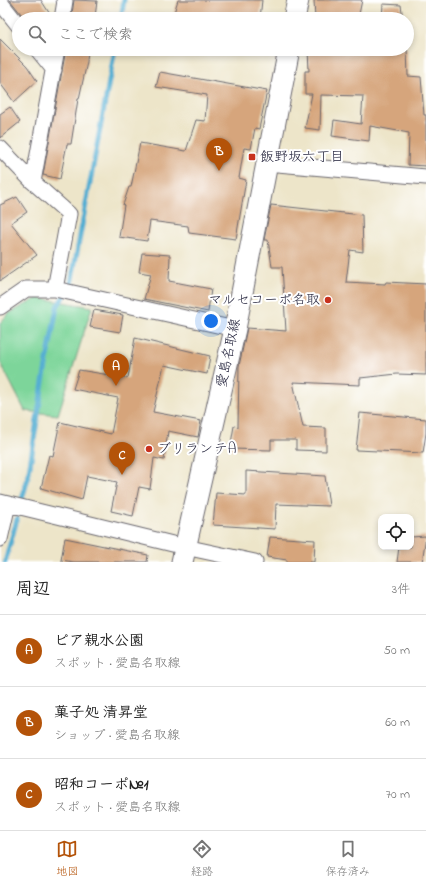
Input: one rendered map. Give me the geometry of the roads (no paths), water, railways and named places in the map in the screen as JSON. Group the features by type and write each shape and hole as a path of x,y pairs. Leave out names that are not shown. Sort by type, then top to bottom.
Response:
{"main road":[{"path":"295,12 298,0"},
{"name":"愛島名取線","path":"184,554 235,329 288,56"}],"street":[{"path":"63,12 64,0"},
{"path":"0,2 12,17"},
{"path":"43,56 54,70"},
{"path":"33,182 56,56"},
{"path":"0,148 33,182 69,214 55,289"},
{"path":"266,164 426,177"},
{"path":"0,307 26,289 55,289 235,329"},
{"path":"0,539 4,503 184,554 255,562"}],"waterway":[{"path":"122,12 124,0"},
{"path":"22,499 28,478 43,382 57,307 71,284 114,56"},
{"path":"5,562 17,519"}],"place":[{"name":"飯野坂六丁目","path":"252,157"},
{"name":"菓子処 清昇堂","path":"219,171"},
{"name":"マルセコーポ名取","path":"328,300"},
{"name":"ピア親水公園","path":"116,386"},
{"name":"ブリランテA","path":"149,449"},
{"name":"昭和コーポ№1","path":"122,475"}]}
